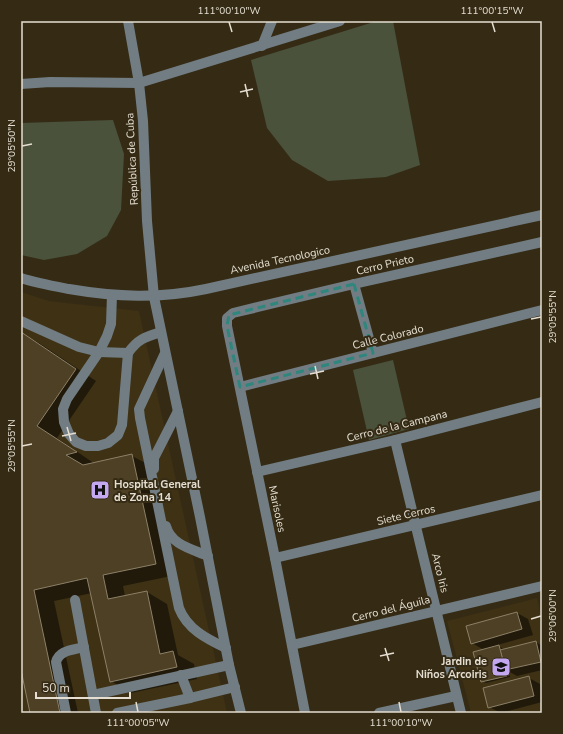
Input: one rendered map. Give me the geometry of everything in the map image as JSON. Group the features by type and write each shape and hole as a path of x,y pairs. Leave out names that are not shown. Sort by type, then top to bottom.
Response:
{"street":[{"name":"República de Cuba","path":"128,21 139,83 143,121 147,221 154,297 229,665 241,713"},
{"path":"262,46 272,21"},
{"path":"21,84 50,82 139,83 340,21"},
{"name":"Avenida Tecnologico","path":"21,278 93,293 154,297 193,292 542,215"},
{"name":"Cerro Prieto","path":"233,313 542,242"},
{"path":"354,284 373,353"},
{"path":"112,295 111,324 107,336 99,352 67,399 63,409 64,422 69,434 76,442 86,446 98,446 108,442 118,435 122,425 128,353 133,345 140,339 161,332"},
{"name":"Calle Colorado","path":"240,387 542,310"},
{"name":"Marisoles","path":"233,313 227,318 227,326 275,558 305,713"},
{"path":"21,321 79,347 99,352 128,353"},
{"path":"165,353 140,409 140,418 179,608 182,617 202,636 226,648"},
{"name":"Cerro de la Campana","path":"257,472 395,440 542,402"},
{"path":"178,411 154,458 156,480 169,534 181,544 208,556"},
{"name":"Arco Iris","path":"395,440 461,713"},
{"name":"Siete Cerros","path":"275,558 542,495"},
{"name":"Cerro del Águila","path":"292,645 436,610 542,587"},
{"path":"75,600 96,713"},
{"path":"66,713 56,662 57,657 62,653 84,646"},
{"path":"92,695 229,665"},
{"path":"181,675 190,698"},
{"path":"117,713 235,687"},
{"path":"379,713 456,696"}],"highlighted area":[{"path":"354,284 373,353 240,387 227,326 229,315"}],"shaded area":[{"name":"Hospital General de Zona 14","path":"21,292 49,301 139,311 227,713 21,713"},
{"name":"Jardin de Niños Arcoiris","path":"537,598 542,620 542,713 471,713 447,621"}],"green space":[{"path":"377,21 393,21 420,165 386,177 328,181 292,160 267,128 251,60"},
{"path":"113,120 124,154 121,210 107,236 77,254 44,260 21,255 21,123"},
{"path":"393,360 409,429 369,440 353,370"}],"building":[{"path":"21,332 76,369 37,426 77,452 66,455 83,465 132,454 156,564 103,575 108,599 147,591 160,654 173,651 177,667 110,682 87,578 34,590 60,713 30,713 21,670"},
{"path":"517,612 522,629 471,644 466,626"},
{"path":"536,641 541,662 505,670 500,650"},
{"path":"499,645 507,676 481,682 473,652"},
{"path":"529,676 534,696 488,708 483,688"}],"place":[{"name":"Hospital General de Zona 14","path":"100,490"},
{"name":"Jardin de Niños Arcoiris","path":"501,667"}]}
